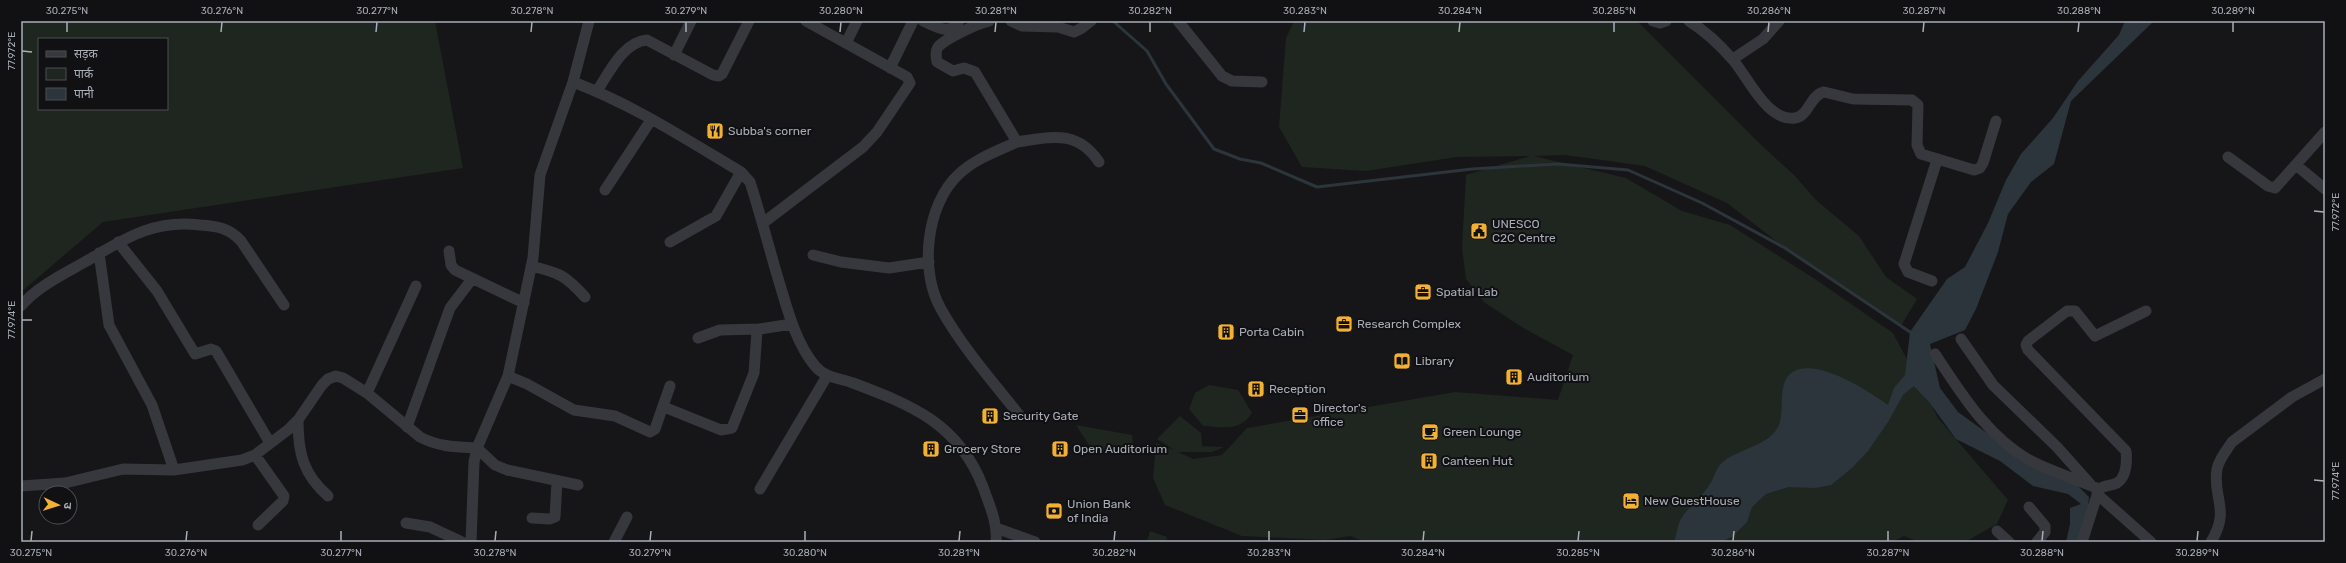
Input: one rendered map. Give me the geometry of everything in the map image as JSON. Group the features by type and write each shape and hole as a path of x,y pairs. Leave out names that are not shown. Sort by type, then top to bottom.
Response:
{"street":[{"path":"471,542 473,474 477,448 508,376 531,266 540,175 573,82 589,21"},
{"path":"674,55 691,21"},
{"path":"597,91 625,51 640,40 647,40 674,55 719,76 722,74 750,21"},
{"path":"763,223 863,147 876,132 910,83 907,77 806,21"},
{"path":"846,43 857,21"},
{"path":"890,68 913,21"},
{"path":"923,21 946,30 954,28 959,21"},
{"path":"989,21 948,39 938,47 935,54 937,62 944,68 953,71 964,68 975,72 1008,124 1017,142"},
{"path":"1011,21 1022,26 1058,27 1074,32 1087,25"},
{"path":"1178,21 1222,76 1232,81 1262,82"},
{"path":"1653,21 1660,23 1666,21"},
{"path":"1689,21 1732,59 1765,104 1790,118 1798,118 1803,114 1814,97 1824,92 1852,99 1912,100 1918,105 1918,150 1921,154 1937,160 1978,170 1983,164 1996,122"},
{"path":"1732,59 1763,39 1779,21"},
{"path":"573,82 597,91 741,172 750,182 792,324 807,356 817,368 827,376 852,382 911,408 940,425 969,456 977,472 996,528 996,542"},
{"path":"606,190 651,120"},
{"path":"2228,157 2272,188 2279,186 2325,132"},
{"path":"1020,416 940,308 931,285 929,262 929,236 933,218 941,197 951,181 975,162 1017,142 1042,138 1066,137 1076,139 1085,145 1099,162"},
{"path":"1932,281 1908,272 1904,264 1937,160"},
{"path":"2296,165 2325,189"},
{"path":"670,242 716,216 741,172"},
{"path":"21,306 44,286 118,242 150,228 164,224 188,223 227,229 241,241 284,305"},
{"path":"118,242 157,290 192,351 197,354 211,349 216,351 270,443"},
{"path":"449,251 452,268 524,303"},
{"path":"100,253 109,325 152,405 174,470"},
{"path":"812,255 841,262 889,268 929,262"},
{"path":"531,266 559,273 568,279 585,297"},
{"path":"407,427 450,308 472,279"},
{"path":"367,393 416,286"},
{"path":"1935,354 1964,397 2001,441 2040,466 2096,490 2119,482 2123,476 2127,459 2126,450 2028,350 2026,345 2028,341 2067,311 2075,311 2095,336 2146,311"},
{"path":"698,338 720,330 760,329 792,324"},
{"path":"664,407 722,430 732,428 754,373 756,334 760,329"},
{"path":"1961,339 1994,385 2057,447 2096,490 2151,542"},
{"path":"508,376 527,384 574,410 615,416 650,432 655,429 664,407 670,386"},
{"path":"760,489 827,376"},
{"path":"21,486 65,484 123,469 174,470 224,464 242,460 255,455 298,420 322,384 328,379 343,378 367,393 420,437 438,446 477,448 495,465 517,473 578,485"},
{"path":"2212,542 2218,531 2221,512 2217,470 2220,460 2229,447 2292,397 2325,379"},
{"path":"298,420 298,440 309,478 328,496"},
{"path":"255,455 284,496 282,501 258,525"},
{"path":"532,518 550,519 555,517 557,481"},
{"path":"2082,542 2096,490"},
{"path":"2029,507 2045,526 2045,532 2037,542"},
{"path":"614,542 627,517"},
{"path":"406,523 430,527 462,542"},
{"path":"996,528 1035,542"},
{"path":"1997,530 2009,542"}],"green space":[{"path":"21,21 435,21 463,168 103,222 21,292"},
{"path":"1294,21 1637,21 1756,140 1795,176 1816,200 1859,236 1886,277 1917,299 1901,326 1785,248 1727,203 1645,166 1565,155 1534,156 1626,178 1682,211 1730,225 1815,279 1893,333 1938,418 2008,500 1997,524 1965,542 1919,542 1904,536 1892,542 1366,542 1350,536 1325,540 1242,536 1165,505 1153,478 1156,443 1174,450 1157,439 1180,416 1201,433 1202,446 1224,447 1212,452 1178,452 1193,459 1222,455 1247,428 1455,392 1558,400 1573,355 1525,329 1485,303 1466,279 1462,248 1466,175 1530,156 1457,157 1366,171 1302,167 1279,127 1286,38"},
{"path":"1209,385 1238,390 1252,413 1247,419 1236,426 1203,426 1189,409 1195,393"},
{"path":"1076,425 1132,435 1133,444 1113,454 1091,448"},
{"path":"1150,531 1167,537 1166,542 1147,542"}],"water":[{"path":"2125,21 2154,21 2071,101 2054,164 2031,182 2008,214 1998,252 1976,309 1965,330 1930,344 1940,388 1958,412 1991,436 2074,482 2089,497 2087,516 2079,542 2066,542 2070,524 2070,508 2081,504 2068,494 2033,486 2000,461 1956,439 1929,402 1914,386 1903,395 1888,422 1868,451 1852,468 1831,485 1815,488 1789,487 1766,494 1752,507 1747,522 1733,536 1721,542 1674,542 1681,519 1707,489 1721,463 1730,457 1762,442 1775,432 1781,418 1782,393 1784,385 1792,372 1810,368 1834,374 1858,386 1888,405 1894,388 1905,375 1910,332 1947,279 1965,267 1988,223 2006,180 2021,154 2053,118 2078,81 2119,35"}],"waterway":[{"path":"1113,21 1147,51 1166,84 1214,149 1240,159 1261,163 1317,187 1472,169 1558,164 1628,170 1702,203 1785,248 1910,332"}],"place":[{"name":"Subba's corner","path":"715,131"},
{"name":"UNESCO C2C Centre","path":"1479,231"},
{"name":"Spatial Lab","path":"1423,292"},
{"name":"Research Complex","path":"1344,324"},
{"name":"Porta Cabin","path":"1226,332"},
{"name":"Library","path":"1402,361"},
{"name":"Auditorium","path":"1514,377"},
{"name":"Reception","path":"1256,389"},
{"name":"Director's office","path":"1300,415"},
{"name":"Security Gate","path":"990,416"},
{"name":"Green Lounge","path":"1430,432"},
{"name":"Grocery Store","path":"931,449"},
{"name":"Open Auditorium","path":"1060,449"},
{"name":"Canteen Hut","path":"1429,461"},
{"name":"New GuestHouse","path":"1631,501"},
{"name":"Union Bank of India","path":"1054,511"}]}
